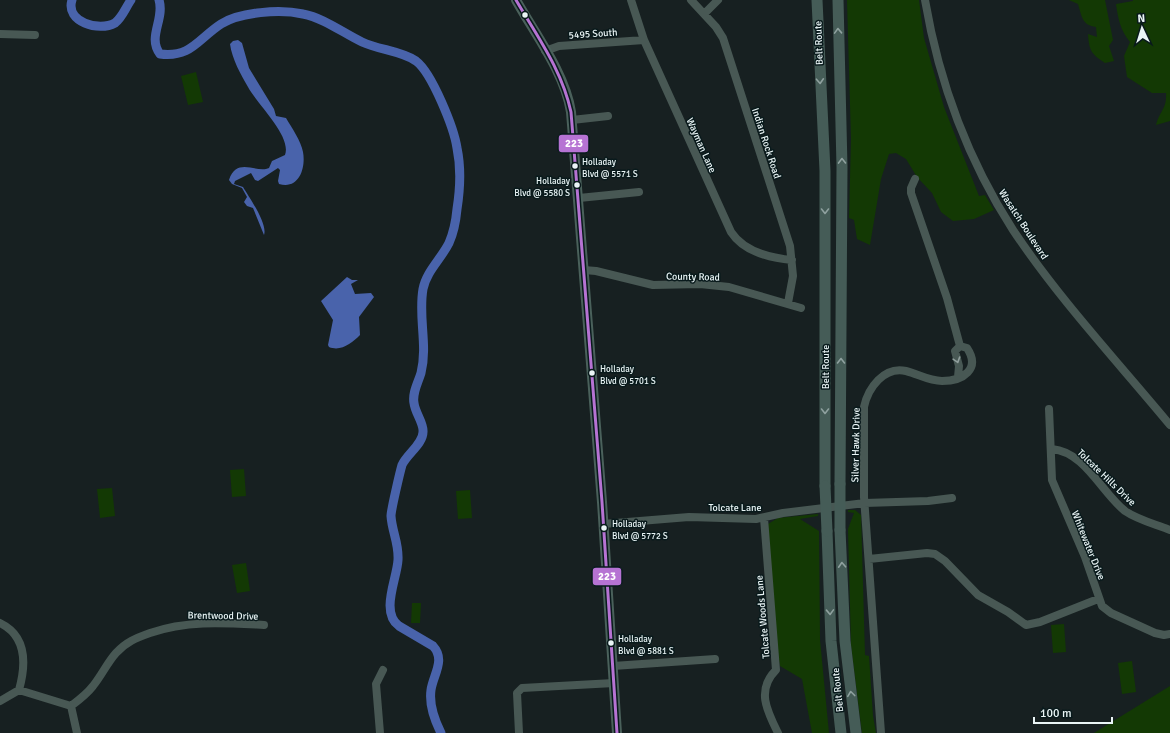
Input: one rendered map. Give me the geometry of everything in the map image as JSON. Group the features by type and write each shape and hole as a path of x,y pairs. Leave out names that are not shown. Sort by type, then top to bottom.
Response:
{"highway":[{"name":"Belt Route","path":"817,0 825,171 825,486 831,641 841,733"},
{"name":"Belt Route","path":"838,0 842,167 840,530 845,641 856,733"}],"main road":[{"path":"516,0 564,87 570,105 579,198 618,733"}],"street":[{"name":"Wayman Lane","path":"631,0 644,40 731,232 740,243 749,249 775,257 792,260"},
{"name":"Indian Rock Road","path":"691,0 718,30 724,42 790,246 793,276 788,303"},
{"path":"704,14 718,0"},
{"name":"Wasatch Boulevard","path":"925,0 936,53 951,104 965,140 991,193 1013,230 1051,281 1170,425"},
{"path":"0,34 35,35"},
{"name":"5495 South","path":"545,51 559,46 644,40"},
{"path":"572,120 608,116"},
{"name":"Silver Hawk Drive","path":"915,179 911,188 911,193 947,298 960,346"},
{"path":"579,198 639,192"},
{"name":"County Road","path":"584,270 596,271 653,285 700,284 728,287 788,303 801,308"},
{"name":"Silver Hawk Drive","path":"865,503 864,412 865,402 872,387 884,375 896,371 908,372 938,381 950,380 969,372 973,364 968,349 964,346 960,346"},
{"name":"Silver Hawk Drive","path":"958,377 959,366 955,351 960,346"},
{"name":"Whitewater Drive","path":"1049,409 1052,449 1052,476 1055,488 1089,568 1098,599"},
{"name":"Tolcate Hills Drive","path":"1052,449 1065,452 1077,460 1108,494 1129,514 1170,530"},
{"name":"Tolcate Lane","path":"603,524 689,517 746,519 764,518 783,513 865,503 928,501 952,498"},
{"path":"865,503 881,733"},
{"name":"Tolcate Woods Lane","path":"764,518 776,670 768,679 765,692 768,712 778,733"},
{"path":"869,559 927,553 935,554 945,561 978,595 1008,612 1026,625 1040,622 1098,599 1102,606 1111,613 1158,635 1170,634"},
{"path":"0,623 8,627 13,632 22,648 24,659 19,690 0,701"},
{"name":"Brentwood Drive","path":"71,706 85,695 94,685 109,661 132,640 167,628 186,624 216,623 264,625"},
{"path":"613,666 715,659"},
{"path":"380,733 376,684 383,670"},
{"path":"519,733 517,693 522,688 614,683"},
{"path":"19,690 71,706 77,733"}],"green space":[{"path":"847,0 919,0 924,38 944,107 979,196 985,195 994,210 974,219 953,221 941,212 932,193 917,177 906,159 896,153 889,154 881,179 870,245 857,239 854,220 849,218 851,139"},
{"path":"1069,0 1105,0 1113,40 1109,46 1114,61 1105,63 1094,54 1090,48 1088,34 1097,37 1096,27 1091,26 1083,20 1078,4"},
{"path":"1133,0 1170,0 1170,121 1156,125 1165,103 1166,93 1152,93 1127,77 1124,56 1130,42 1122,28 1116,4"},
{"path":"196,72 203,102 188,105 181,76"},
{"path":"244,469 246,496 232,497 230,470"},
{"path":"112,488 115,516 100,518 97,489"},
{"path":"470,490 472,518 458,519 456,491"},
{"path":"848,510 855,510 861,515 865,655 869,656 873,716 876,733 862,733 851,645 848,529 854,513 848,512"},
{"path":"818,514 818,516 800,519 819,531 820,640 829,733 812,733 802,679 780,666 776,638 768,524 778,518"},
{"path":"246,563 250,591 237,593 232,565"},
{"path":"412,603 421,603 420,623 411,623"},
{"path":"1064,624 1066,652 1053,653 1051,625"},
{"path":"1132,661 1136,692 1122,694 1118,663"},
{"path":"1170,686 1170,733 1094,733"}],"water":[{"path":"238,40 242,43 249,68 274,109 276,116 286,118 298,139 304,158 300,176 292,184 279,184 278,181 280,170 278,168 258,181 255,180 251,173 235,181 234,184 243,187 261,218 264,235 253,208 247,206 244,202 247,197 242,188 232,184 229,180 237,169 242,167 259,169 269,168 272,161 285,155 286,147 279,130 252,94 237,67 230,44 233,41"},
{"path":"347,277 352,280 358,280 351,284 355,294 371,293 374,297 359,317 360,335 342,348 333,348 329,347 328,345 333,320 321,301"}],"waterway":[{"path":"72,0 71,8 78,19 85,23 101,26 115,23 131,0"},
{"path":"159,0 160,14 155,41 156,48 160,54 179,53 187,50 221,24 249,14 272,12 303,14 326,22 362,42 404,55 416,61 429,77 447,115 452,128 458,155 460,178 458,202 455,222 449,243 430,271 423,289 422,310 424,352 421,373 414,399 423,432 418,445 402,465 392,506 391,516 398,560 390,604 393,620 399,626 433,646 437,651 439,662 432,684 431,701 435,718 441,733"}],"transit line":[{"name":"223","path":"516,0 548,54 562,82 571,112 602,502 617,733"}],"place":[{"name":"Holladay Blvd @ 5571 S","path":"575,166"},
{"name":"Holladay Blvd @ 5580 S","path":"577,185"},
{"name":"Holladay Blvd @ 5701 S","path":"592,373"},
{"name":"Holladay Blvd @ 5772 S","path":"604,528"},
{"name":"Holladay Blvd @ 5881 S","path":"611,643"}]}
